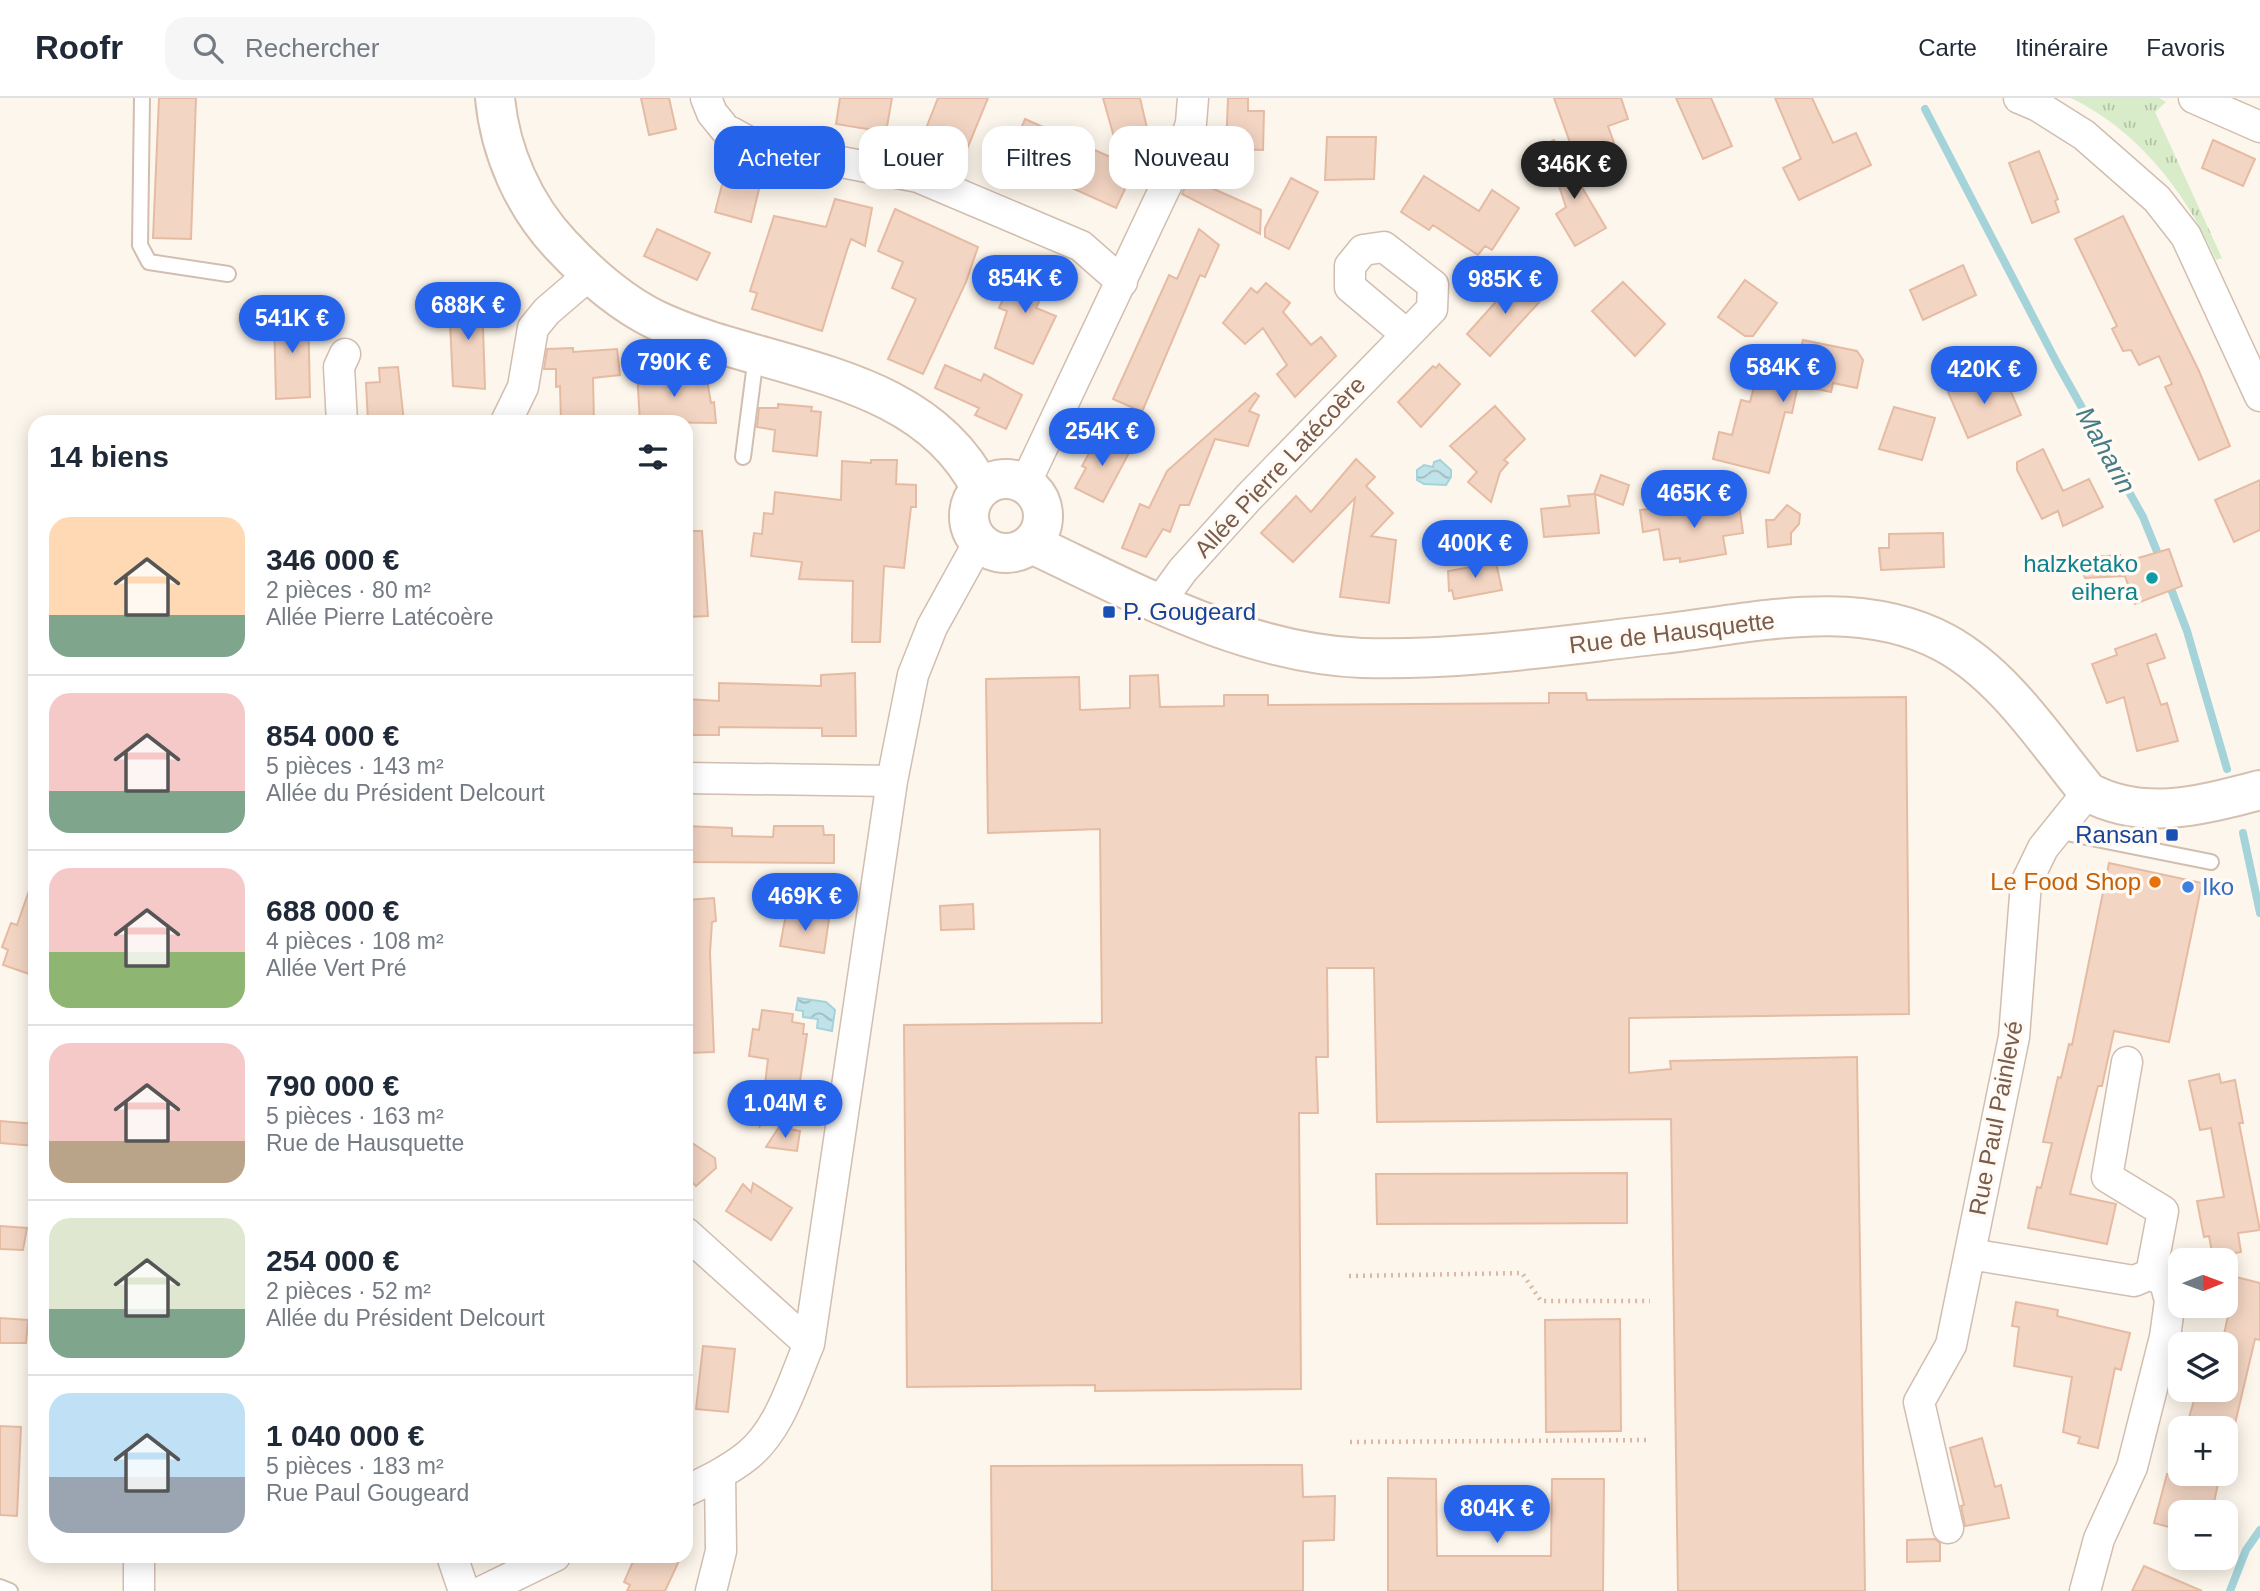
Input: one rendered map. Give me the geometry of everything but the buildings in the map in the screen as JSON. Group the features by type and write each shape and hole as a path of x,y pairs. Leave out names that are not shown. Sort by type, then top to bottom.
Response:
{"street":[{"path":"495,98 497,118 511,165 529,205 550,233 589,275 657,320 862,388 906,409 941,436 962,458 981,489"},
{"path":"706,98 712,113 725,129 754,145 918,177 1082,246 1122,282"},
{"path":"1025,484 1181,154 1194,98"},
{"path":"2019,98 2038,106 2084,135 2157,199 2186,236 2260,396"},
{"path":"2194,98 2260,127"},
{"path":"509,415 523,387 533,328 547,311 589,275"},
{"name":"Allée Pierre Latécoère","path":"1159,603 1183,570 1241,506 1406,334"},
{"path":"342,415 339,367 345,354"},
{"path":"1002,479 1025,484 1040,501 1043,512 1039,535 1032,544 1011,553 988,549 972,532 970,509 981,489 1002,479"},
{"path":"693,1488 720,1474 748,1455 764,1436 781,1411 809,1344 891,781 914,675 932,627 979,542"},
{"name":"Rue de Hausquette","path":"1032,544 1159,603 1236,634 1303,651 1362,658 1442,656 1540,648 1846,615 1901,623 1946,644 1984,671 2088,792 2108,803 2165,810 2204,806 2260,790"},
{"path":"693,778 891,781"},
{"name":"Rue Paul Painlevé","path":"1948,1528 1919,1402 1951,1345 1970,1254 2014,1037 2026,883 2043,848 2088,792"},
{"path":"2127,1062 2107,1177 2163,1211 2151,1273"},
{"path":"693,1239 809,1344"},
{"path":"1970,1254 2134,1281 2151,1273"},
{"path":"2085,1591 2099,1539 2132,1467 2165,1337 2170,1301 2165,1282 2151,1273"},
{"path":"711,1591 721,1551 720,1474"},
{"path":"139,1563 139,1591"},
{"path":"454,1563 464,1591"},
{"path":"483,1591 541,1563"}],"lane":[{"path":"142,98 140,245 144,256 149,262 228,274"},
{"path":"743,457 756,354"},
{"path":"2056,831 2211,862"},
{"path":"0,1587 10,1591"}],"path":[{"path":"1349,1276 1522,1273 1541,1301 1650,1301"},
{"path":"1350,1442 1651,1440"}],"green space":[{"path":"2071,98 2159,98 2166,102 2155,112 2222,258 2216,260 2191,211 2158,166 2118,128"}],"water":[{"path":"1440,460 1451,470 1451,477 1446,485 1424,484 1417,480 1417,470 1424,465 1433,467 1434,462"},
{"path":"798,998 826,1002 835,1010 832,1031 817,1028 818,1019 803,1017 803,1011 796,1010"}],"waterway":[{"name":"Maharin","path":"1925,109 2057,363 2143,517 2160,559"},
{"name":"Maharin","path":"2168,581 2187,631 2227,769"},
{"name":"Maharin","path":"2243,833 2260,913"},
{"name":"Maharin","path":"2230,1591 2246,1550 2260,1530"}],"place":[{"name":"halzketako eihera","path":"2152,578"},
{"name":"P. Gougeard","path":"1109,612"},
{"name":"Ransan","path":"2172,835"},
{"name":"Le Food Shop","path":"2155,882"},
{"name":"Iko","path":"2188,887"}]}
